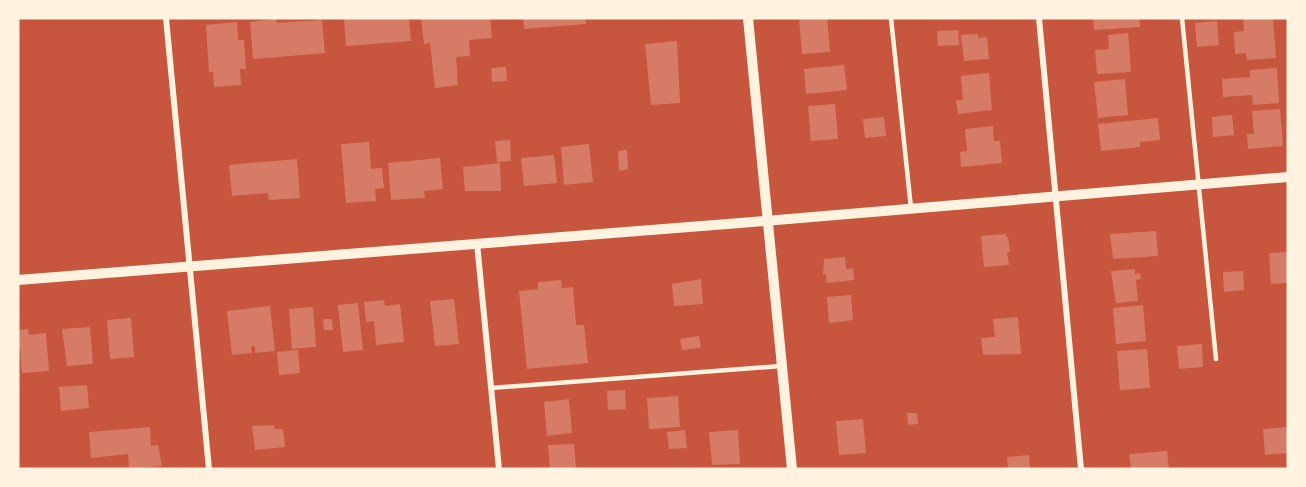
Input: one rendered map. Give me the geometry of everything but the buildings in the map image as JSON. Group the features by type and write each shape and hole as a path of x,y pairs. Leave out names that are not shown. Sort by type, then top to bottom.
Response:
{"street":[{"path":"166,18 209,469"},
{"path":"747,18 792,469"},
{"path":"1038,18 1081,469"},
{"path":"18,280 1288,177"},
{"path":"477,243 500,469"}],"lane":[{"path":"891,18 911,208"},
{"path":"1182,18 1216,359"},
{"path":"491,388 781,366"}]}
